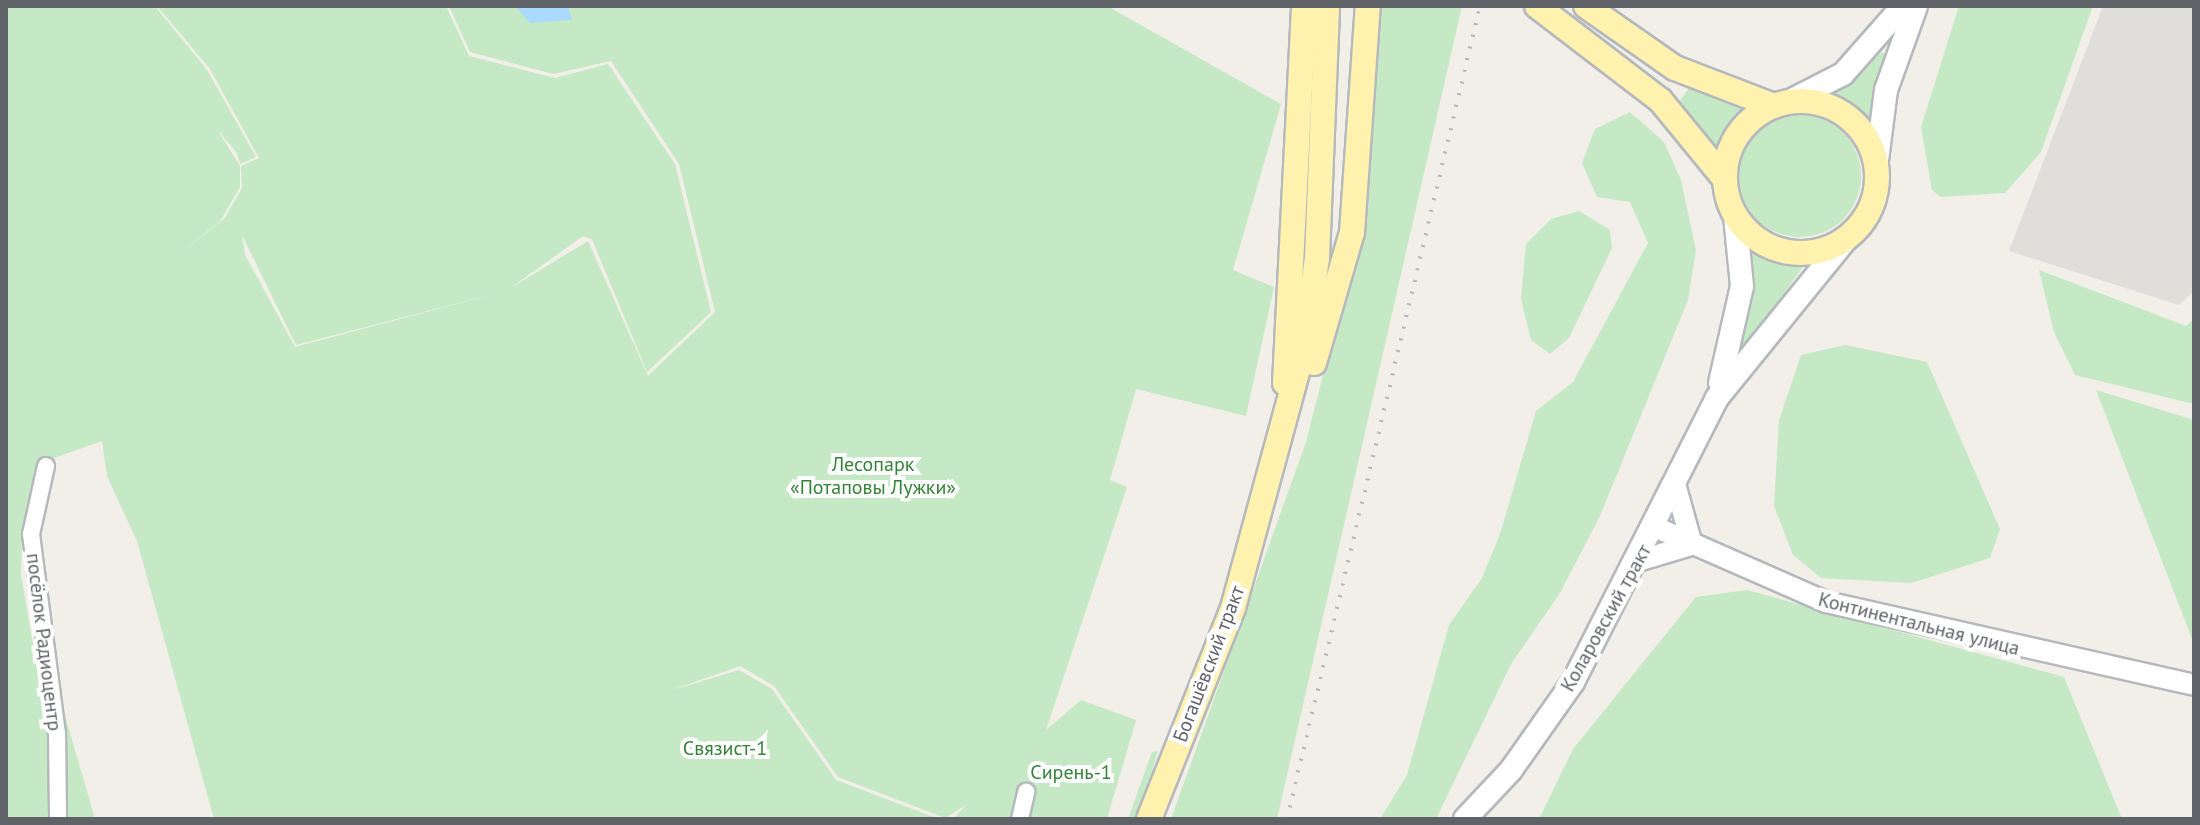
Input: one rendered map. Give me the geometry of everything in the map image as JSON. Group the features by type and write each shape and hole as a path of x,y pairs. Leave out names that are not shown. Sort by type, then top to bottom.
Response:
{"main road":[{"name":"Богашёвский тракт","path":"1285,414 1304,6"},
{"name":"Богашёвский тракт","path":"1149,819 1233,608 1312,305 1327,6"},
{"path":"1285,414 1313,364 1352,232 1368,6"},
{"path":"1537,6 1660,100 1724,178 1735,216 1742,286 1717,398"},
{"path":"1586,6 1675,68 1781,104 1840,112 1861,130 1876,168"},
{"path":"1724,178 1734,140 1781,104 1843,74 1903,6"},
{"path":"1717,398 1871,207 1886,90 1916,6"},
{"path":"1735,216 1763,243 1787,252 1813,253 1848,237"},
{"name":"Коларовский тракт","path":"1465,819 1543,727 1638,561 1717,398"}],"street":[{"name":"посёлок Радиоцентр","path":"46,466 31,534 57,733 58,819"},
{"path":"1638,561 1692,545 1675,484"},
{"name":"Континентальная улица","path":"1655,527 1692,545 1884,619 2194,685"},
{"path":"1020,819 1026,792"}],"shaded area":[{"path":"2103,6 2194,6 2194,291 2179,305 2009,251"}],"green space":[{"name":"Лесопарк «Потаповы Лужки»","path":"6,6 155,6 207,70 256,157 240,164 237,153 217,129 240,166 240,187 220,221 174,258 225,218 242,188 241,166 259,158 210,69 157,6 446,6 469,56 555,78 608,64 675,164 711,312 647,372 592,239 583,236 509,289 588,241 648,376 715,312 679,164 611,61 553,74 470,52 449,6 1107,6 1281,104 1233,270 1274,287 1246,416 1136,389 1110,480 1127,487 1046,730 1081,700 1136,720 1107,819 953,819 966,805 945,818 838,777 774,686 740,666 669,691 739,670 772,689 836,780 939,819 214,819 137,541 107,476 102,441 43,462 22,535 21,575 47,725 64,712 95,819 6,819","holes":["242,235 296,345 509,290 295,347 245,255"]},
{"path":"1379,6 1462,6 1277,819 1171,819 1306,442 1369,195"},
{"path":"1959,6 2093,6 2041,152 2005,193 1941,197 1932,190 1921,127"},
{"path":"1882,52 1885,54 1869,124 1831,95"},
{"path":"1689,88 1744,108 1716,153 1677,105"},
{"path":"1630,112 1664,142 1681,180 1696,250 1688,300 1600,516 1560,593 1511,664 1436,819 1380,819 1407,775 1449,625 1482,578 1500,534 1536,411 1573,382 1648,243 1630,202 1597,197 1582,163 1595,129"},
{"path":"1800,115 1823,120 1843,133 1856,153 1861,176 1856,199 1843,219 1823,232 1800,237 1777,232 1757,219 1744,199 1739,176 1744,153 1757,133 1777,120"},
{"path":"1579,211 1610,230 1612,248 1569,338 1550,354 1531,340 1521,299 1526,244 1551,219"},
{"path":"1746,246 1804,265 1728,373"},
{"path":"2039,270 2186,326 2194,319 2194,404 2075,375 2054,332"},
{"path":"1845,345 1927,362 2000,529 1990,558 1911,583 1821,578 1793,555 1774,506 1779,420 1801,355"},
{"path":"2096,390 2194,420 2194,644"},
{"path":"1747,590 2064,677 2122,819 1539,819 1573,749 1696,597"},
{"path":"1158,751 1138,819 1128,819 1152,752"}],"water":[{"path":"515,6 568,6 572,20 530,23"}],"railway":[{"path":"1287,819 1480,6"}],"park label":[{"name":"Связист-1","path":"725,748"},
{"name":"Сирень-1","path":"1071,772"}]}
